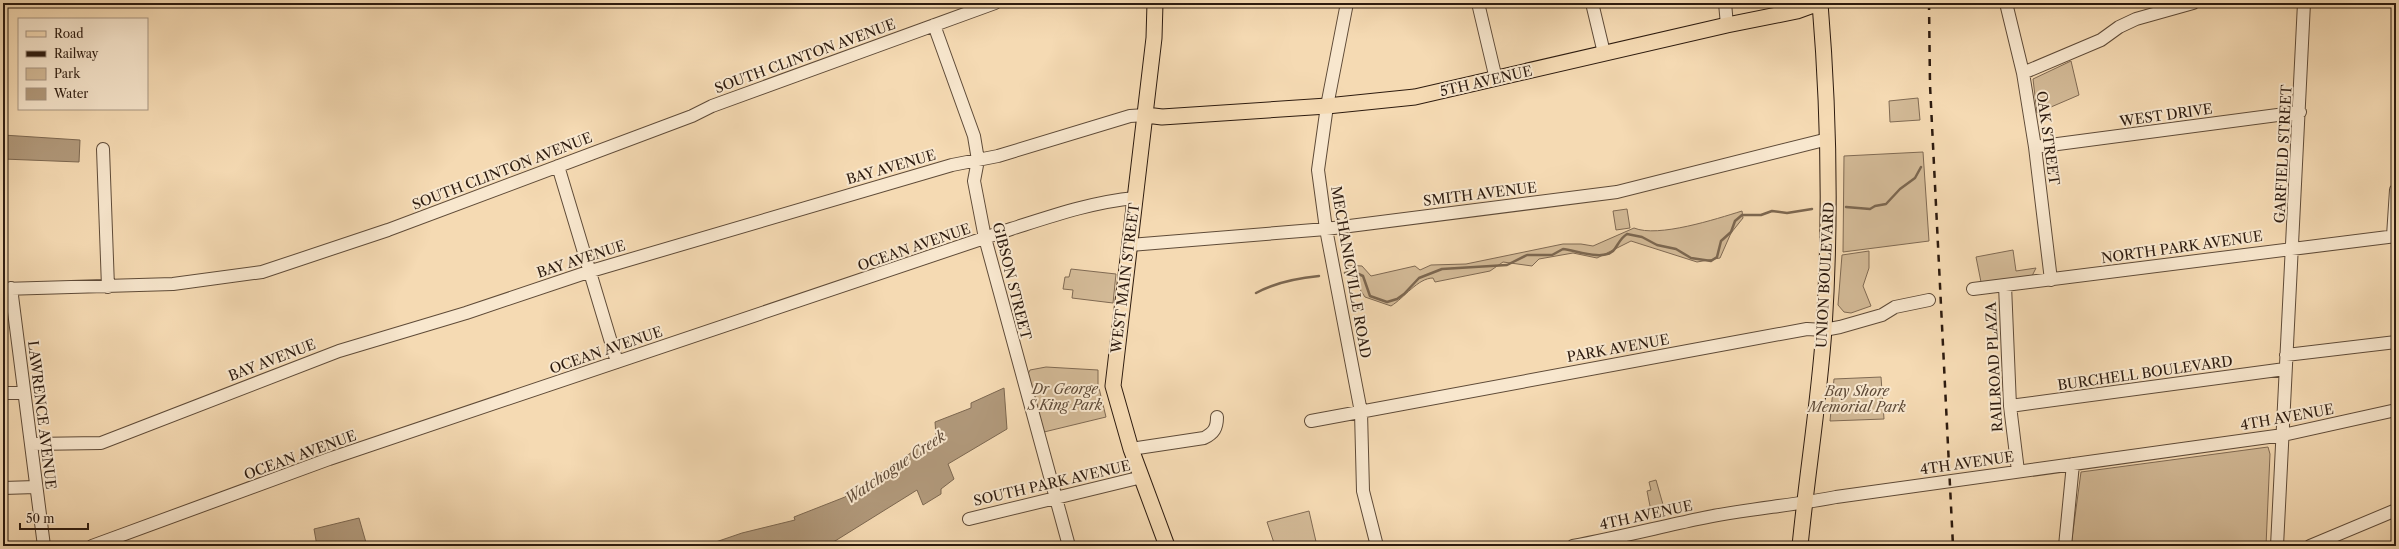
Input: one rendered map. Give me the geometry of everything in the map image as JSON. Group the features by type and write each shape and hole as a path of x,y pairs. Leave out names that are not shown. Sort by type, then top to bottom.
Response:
{"main road":[{"name":"WEST MAIN STREET","path":"1155,3 1154,38 1146,115 1113,386 1131,449 1167,546"},
{"name":"5TH AVENUE","path":"1146,115 1162,117 1327,106 1415,97 1727,25 1797,11 1819,3"},
{"name":"UNION BOULEVARD","path":"1800,546 1824,330 1829,220 1828,139 1819,3"}],"street":[{"name":"SOUTH CLINTON AVENUE","path":"7,288 108,287 173,284 262,272 388,230 692,116 712,106 995,3"},
{"name":"MECHANICVILLE ROAD","path":"1347,3 1327,106 1318,170 1326,229 1361,412 1363,491 1377,546"},
{"path":"1478,3 1496,79"},
{"path":"1592,3 1604,53"},
{"path":"1725,3 1727,25"},
{"name":"OAK STREET","path":"2006,3 2023,72 2035,148 2051,280"},
{"path":"2023,72 2101,40 2119,27 2136,19 2193,3"},
{"name":"GARFIELD STREET","path":"2276,546 2300,112 2304,3"},
{"name":"GIBSON STREET","path":"934,25 974,136 978,160 974,181 985,238 1069,546"},
{"name":"WEST DRIVE","path":"2035,148 2300,112"},
{"name":"BAY AVENUE","path":"31,444 101,442 339,351 466,313 591,271 914,176 978,160 1130,116 1146,115"},
{"name":"SMITH AVENUE","path":"1130,245 1326,229 1617,192 1828,139"},
{"path":"103,149 108,287"},
{"path":"558,166 591,271 617,362"},
{"path":"2394,236 2396,190"},
{"name":"OCEAN AVENUE","path":"92,546 329,459 1071,209 1111,200 1135,198"},
{"name":"NORTH PARK AVENUE","path":"1972,290 2293,247 2394,236"},
{"name":"RAILROAD PLAZA","path":"2005,285 2010,406 2018,471"},
{"name":"LAWRENCE AVENUE","path":"7,288 24,393 44,546"},
{"name":"PARK AVENUE","path":"1311,421 1791,332 1824,330 1882,315 1895,308 1929,300"},
{"path":"2286,355 2396,342"},
{"name":"BURCHELL BOULEVARD","path":"2010,406 2285,369"},
{"path":"3,394 24,393"},
{"name":"4TH AVENUE","path":"1573,546 1698,519 1780,505 1804,503 1836,497 2018,471 2283,435 2396,410"},
{"path":"1131,449 1204,438 1212,434 1217,426 1217,417"},
{"path":"2065,546 2073,464"},
{"name":"SOUTH PARK AVENUE","path":"969,519 1142,478"},
{"path":"3,488 36,487"},
{"path":"2310,546 2396,510"}],"green space":[{"path":"2071,61 2079,95 2037,113 2033,79"},
{"path":"1918,98 1920,120 1890,122 1889,101"},
{"path":"1923,152 1929,241 1843,252 1844,156"},
{"path":"1627,209 1630,228 1616,230 1613,211"},
{"path":"1742,211 1743,218 1731,233 1720,258 1697,262 1631,241 1597,258 1573,253 1539,259 1532,266 1503,262 1490,271 1435,282 1433,278 1427,279 1422,281 1391,306 1365,297 1344,265 1362,266 1371,276 1415,266 1420,270 1431,265 1466,264 1563,244 1593,246 1634,228 1657,231 1672,229 1703,223"},
{"path":"2013,250 2016,271 2036,268 2032,276 1981,282 1976,257"},
{"path":"1869,251 1869,268 1863,286 1871,306 1851,313 1844,312 1838,305 1842,255"},
{"path":"1071,269 1116,274 1113,303 1072,298 1073,290 1063,289 1065,277 1069,277"},
{"name":"Dr George S King Park","path":"1046,367 1098,370 1098,384 1106,417 1044,432 1028,374 1030,370"},
{"name":"Bay Shore Memorial Park","path":"1881,377 1884,419 1830,421 1834,379"},
{"path":"2268,447 2270,454 2266,546 2071,546 2081,472"},
{"path":"1656,480 1664,508 1651,511 1647,491 1651,490 1649,482"},
{"path":"1309,511 1317,546 1275,546 1267,522"}],"water":[{"path":"3,135 80,140 79,162 3,159"},
{"path":"1004,388 1007,429 948,464 954,479 941,489 941,494 923,505 917,490 827,546 704,546 742,533 795,520 794,517 845,497 936,436 935,422 971,408 971,403"},
{"path":"359,518 367,546 317,546 314,529"}],"waterway":[{"name":"Watchogue Creek","path":"1846,207 1870,209 1875,206 1886,204 1900,189 1915,178 1921,167"},
{"name":"Watchogue Creek","path":"1345,273 1352,271 1363,276 1370,296 1387,302 1397,299 1404,294 1419,278 1442,269 1507,265 1527,255 1552,255 1563,249 1596,255 1608,254 1613,251 1622,238 1627,234 1642,237 1657,245 1676,249 1691,258 1711,261 1717,257 1721,241 1731,232 1735,221 1742,215 1761,215 1772,211 1787,213 1812,209"},
{"name":"Watchogue Creek","path":"1256,293 1271,286 1303,278 1319,276"}],"railway":[{"path":"1929,3 1930,85 1953,546"}]}
